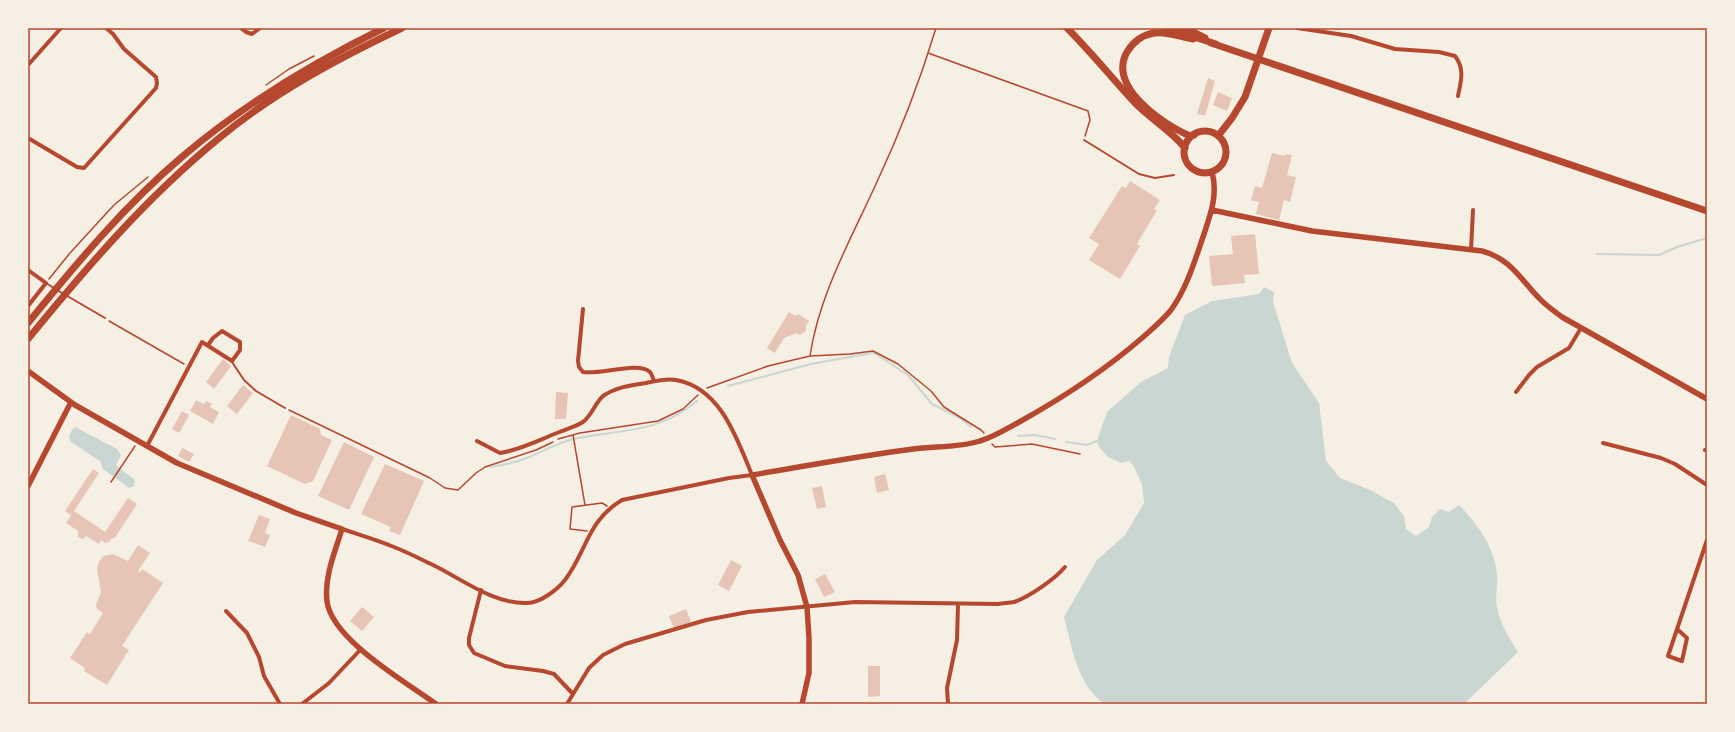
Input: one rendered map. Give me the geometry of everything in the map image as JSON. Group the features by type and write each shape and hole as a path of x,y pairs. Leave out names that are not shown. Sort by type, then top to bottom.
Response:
{"main road":[{"path":"28,323 107,230 183,156 213,132 291,78 384,28"},
{"path":"28,339 89,266 140,211 218,139 307,77 362,47 402,28"},
{"path":"1067,28 1135,103 1178,140 1185,148"},
{"path":"1166,28 1242,52 1707,211"},
{"path":"1185,28 1216,44"},
{"path":"1218,136 1232,118 1245,97 1270,28"},
{"path":"1194,135 1186,143 1185,148 1185,159 1192,169 1198,172 1212,172 1218,169 1225,157 1224,145 1218,136 1206,132 1194,135 1190,136 1177,130 1155,114 1138,100 1130,90 1124,72 1124,59 1129,48 1137,40 1154,33 1162,33 1216,44"}],"street":[{"path":"28,65 61,28"},
{"path":"28,138 77,167 84,168 156,88 156,77 124,49 113,34 106,28"},
{"path":"241,28 252,34 260,28"},
{"path":"1297,28 1351,36 1395,49 1439,52 1455,56 1460,63 1462,74 1458,96"},
{"path":"28,372 71,402 177,463 296,514 394,547 481,590 513,602 526,603 540,600 565,580 590,531 609,508 622,500 729,478 914,449 947,447 987,438 1055,402 1120,356 1152,329 1170,311 1183,289 1193,265 1212,210 1215,189 1212,172"},
{"path":"1212,210 1312,231 1471,250 1491,254 1506,262 1543,302 1562,317 1707,399"},
{"path":"1471,250 1473,210"},
{"path":"28,270 46,283 28,306"},
{"path":"583,309 578,342 579,367 584,372 590,373 642,368 650,372 654,381"},
{"path":"1516,392 1529,374 1537,367 1569,348 1581,328"},
{"path":"147,446 202,342 232,361 240,350 240,342 222,331 212,338 208,345"},
{"path":"477,441 500,453 515,449 582,422 602,397 621,387 675,379 686,382 702,391 724,414 734,431 777,534 798,575 807,607 809,638 809,673 802,704"},
{"path":"28,486 71,402"},
{"path":"1603,443 1661,458 1675,464 1707,485"},
{"path":"342,530 333,556 328,578 327,601 333,618 341,631 361,650 436,704"},
{"path":"1677,629 1687,638 1682,661 1668,656 1677,629 1707,540"},
{"path":"567,704 589,668 603,654 624,644 706,620 748,612 855,602 958,605 1014,602 1059,574 1065,567"},
{"path":"481,590 469,638 469,645 474,653 505,666 543,670 554,674 573,694"},
{"path":"948,704 947,688 957,640 958,605"},
{"path":"226,611 247,633 259,657 264,676 280,704"},
{"path":"302,704 329,683 361,650"}],"lane":[{"path":"1084,140 1140,174 1155,178 1174,175"},
{"path":"46,283 104,318"},
{"path":"232,361 248,384 259,393 285,408"}],"path":[{"path":"810,356 814,332 823,303 890,153 936,28"},
{"path":"928,52 988,76 1088,111 1090,120 1084,140"},
{"path":"104,318 189,367"},
{"path":"285,408 430,478 445,488 458,490 476,472 485,467 536,450 556,440 580,433 658,421 683,409 702,391 768,366 810,356 873,351 898,364 930,391 944,407 982,430 995,447 1032,444 1080,454"},
{"path":"573,438 585,506"},
{"path":"111,482 138,441"},
{"path":"590,531 570,528 572,506 585,506 602,503 609,508"}],"shaded area":[{"path":"1264,287 1274,292 1273,302 1292,363 1319,403 1326,461 1340,478 1370,490 1394,503 1404,516 1406,529 1416,536 1429,527 1432,517 1440,509 1449,512 1459,505 1479,528 1489,545 1497,574 1496,600 1498,614 1518,652 1464,704 1104,704 1087,686 1082,676 1073,652 1064,617 1097,560 1125,535 1144,503 1142,484 1133,465 1129,461 1121,463 1108,457 1099,447 1097,441 1107,412 1141,382 1168,368 1169,357 1185,315 1212,301 1259,294"},
{"path":"75,427 117,449 121,455 116,465 135,480 134,486 129,488 103,469 100,461 71,442 69,437"}],"building":[{"path":"1208,78 1215,81 1205,116 1197,114"},
{"path":"1218,92 1232,98 1227,111 1213,105"},
{"path":"1272,153 1285,156 1285,154 1292,155 1287,175 1296,177 1290,202 1284,200 1279,220 1256,214 1259,202 1251,200 1255,186 1262,188"},
{"path":"1130,181 1160,200 1154,209 1157,210 1137,244 1140,246 1120,279 1089,260 1099,244 1089,238 1122,186 1126,188"},
{"path":"1255,234 1259,274 1244,275 1245,283 1212,286 1209,256 1233,254 1231,236"},
{"path":"789,312 796,316 798,314 809,321 806,326 806,331 800,335 796,333 784,338 775,353 767,348"},
{"path":"223,359 231,366 214,389 206,382"},
{"path":"243,385 253,393 237,414 227,406"},
{"path":"556,392 568,393 566,419 555,419"},
{"path":"196,400 204,404 206,401 212,404 210,407 219,412 213,424 190,411"},
{"path":"182,411 189,415 179,433 172,429"},
{"path":"291,415 320,429 321,435 332,440 313,481 305,484 267,466"},
{"path":"344,442 374,457 349,510 318,496"},
{"path":"182,448 194,454 189,462 178,456"},
{"path":"385,464 424,481 400,535 389,531 391,527 361,514"},
{"path":"93,469 99,473 74,511 105,532 128,498 137,504 114,539 112,538 109,542 105,543 101,540 99,544 86,536 83,539 78,537 78,531 66,523 71,515 65,511"},
{"path":"885,474 889,490 877,493 874,477"},
{"path":"822,486 826,507 817,509 812,488"},
{"path":"259,515 270,519 265,533 270,535 265,547 248,541"},
{"path":"138,545 150,553 138,571 140,572 142,569 163,583 122,646 129,650 107,685 84,671 85,668 70,658 87,632 90,634 103,613 97,609 96,605 101,592 97,569 99,561 104,556 113,554 128,561"},
{"path":"731,560 742,566 729,591 718,585"},
{"path":"825,574 835,592 824,597 815,579"},
{"path":"362,607 374,617 362,631 350,621"},
{"path":"686,609 691,622 674,629 669,616"},
{"path":"868,666 880,666 880,696 868,697"}],"waterway":[{"path":"1597,254 1659,255 1677,247 1707,238"},
{"path":"728,386 811,364 872,353 876,354 908,375 932,404 960,418 971,427"},
{"path":"491,467 518,461 573,439 638,429 653,425 682,412 697,401"},
{"path":"1018,436 1035,435 1055,439"},
{"path":"1066,442 1087,445 1097,441"}]}
